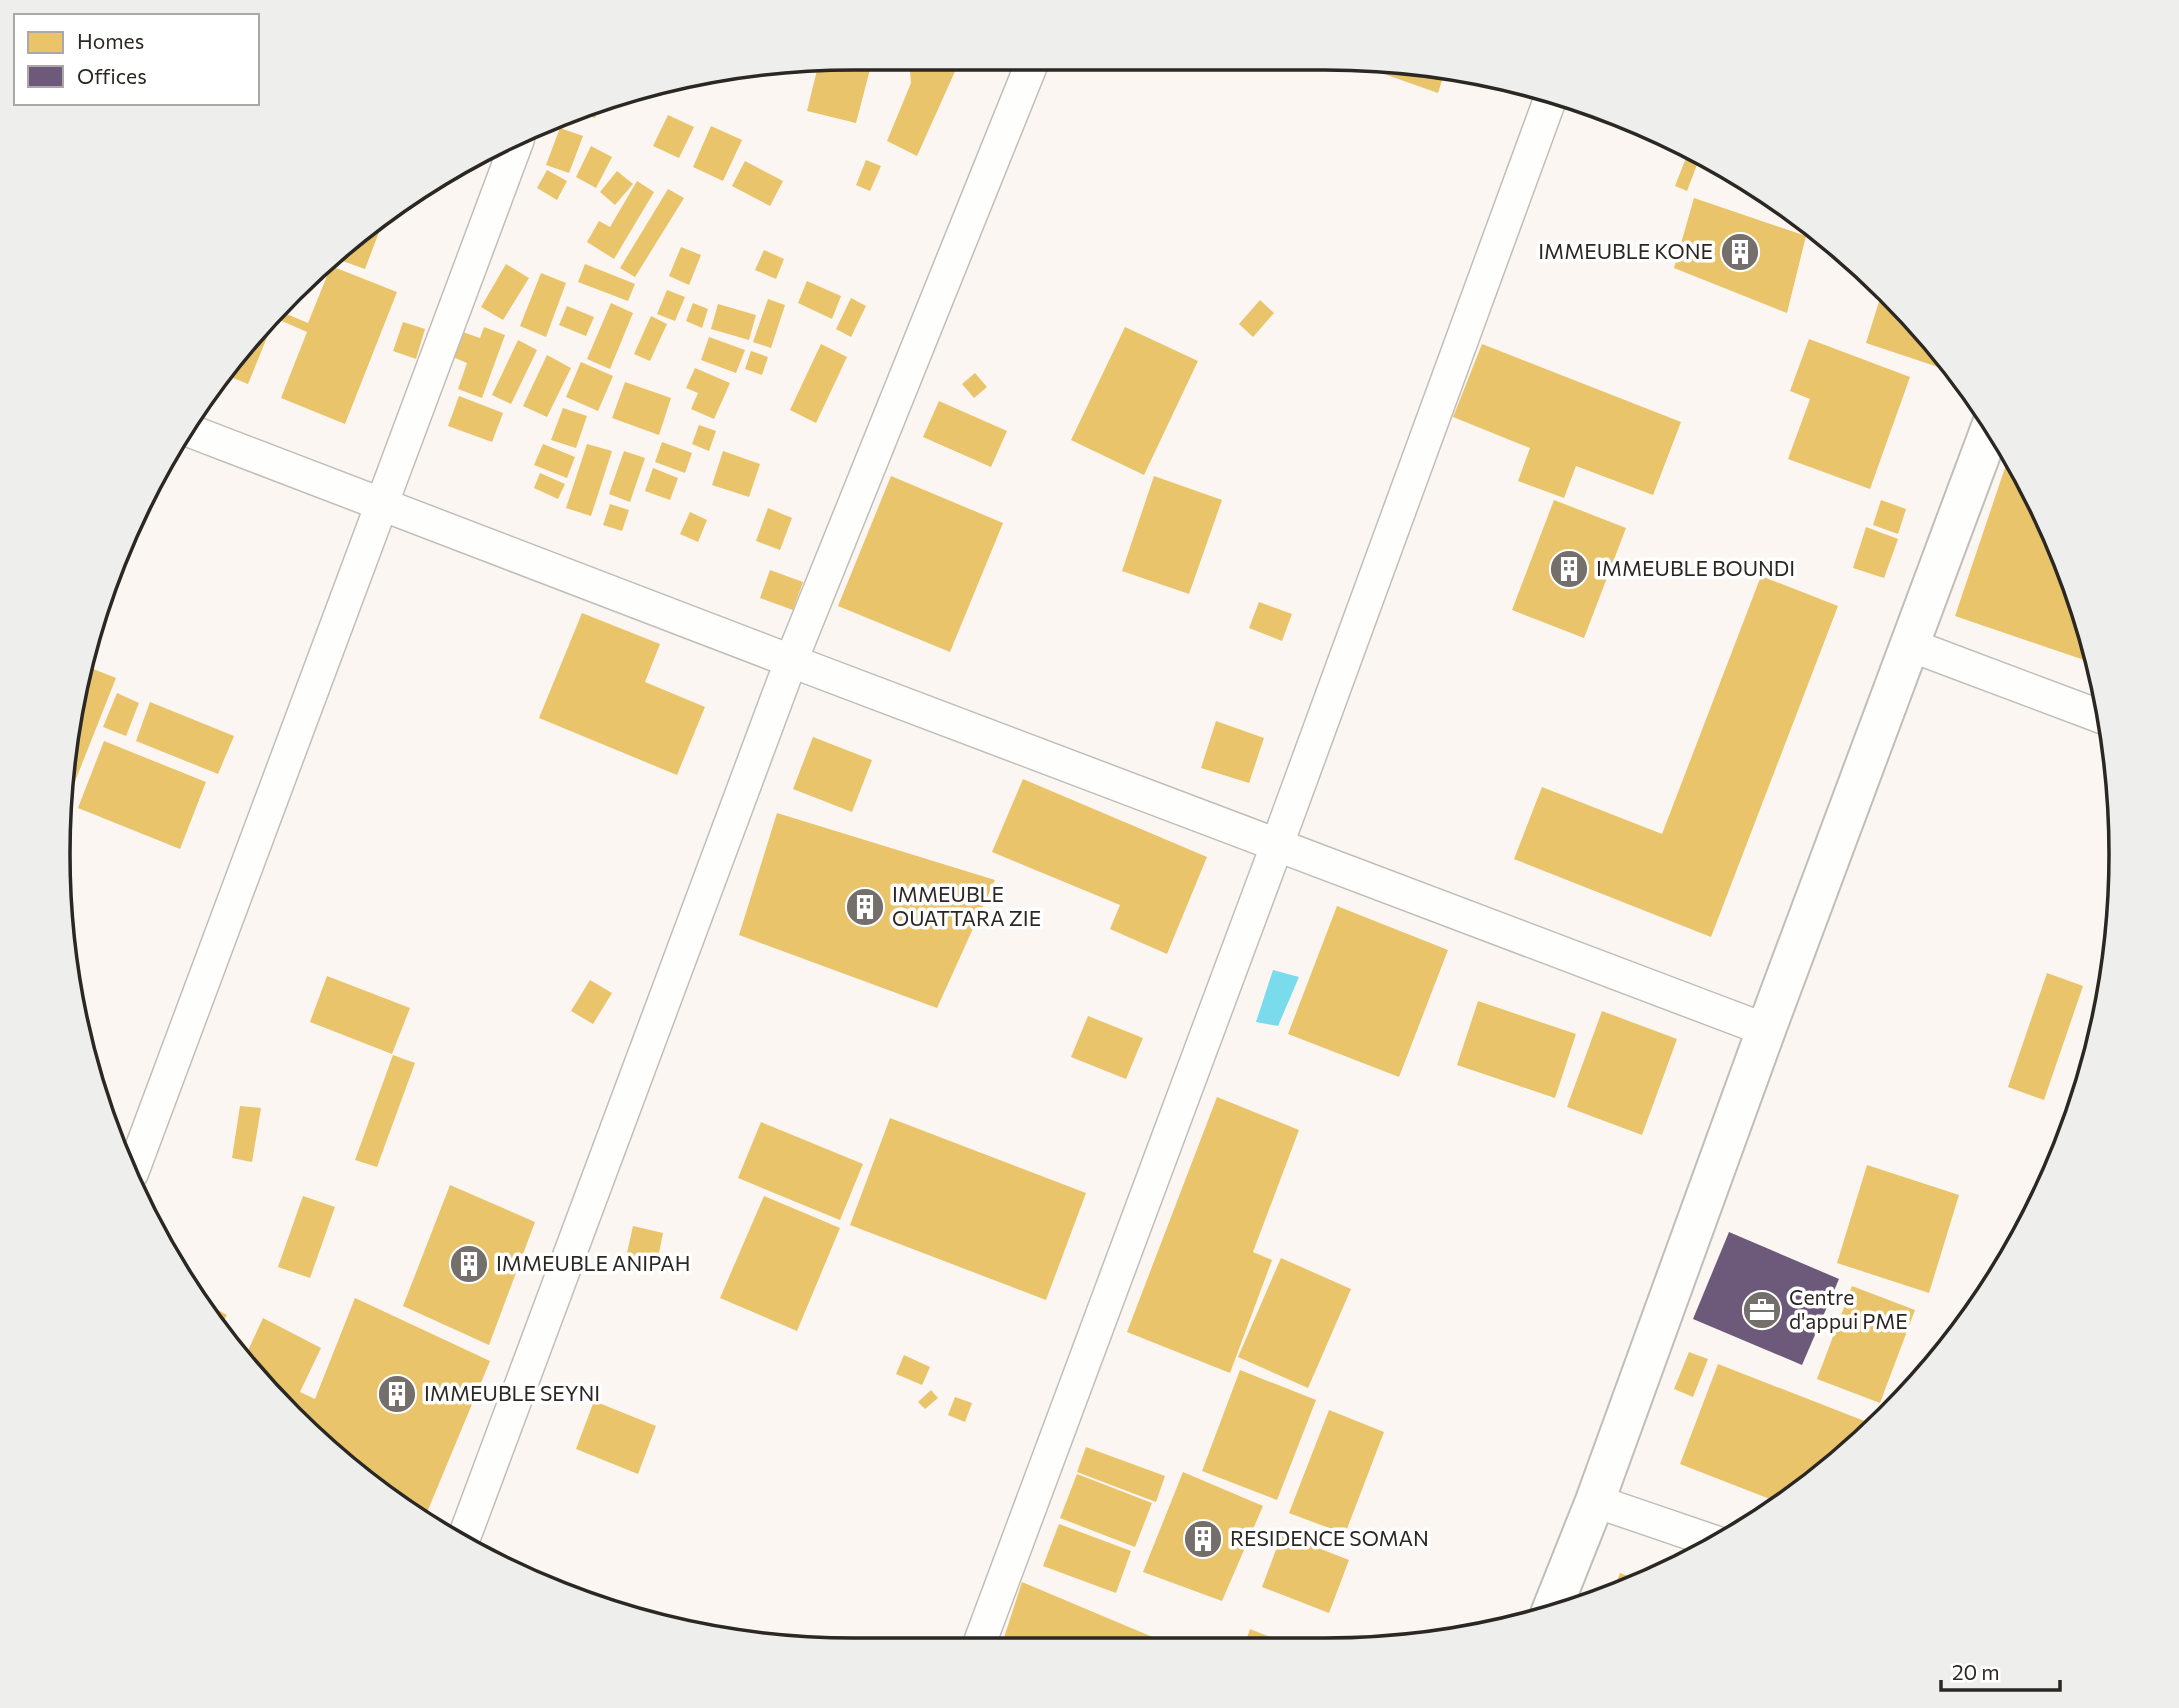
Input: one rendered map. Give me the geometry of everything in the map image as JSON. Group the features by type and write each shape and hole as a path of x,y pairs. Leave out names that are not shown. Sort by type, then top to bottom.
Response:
{"street":[{"path":"465,1535 790,661 1029,70"},
{"path":"981,1638 1277,845 1549,103"},
{"path":"135,1165 516,147"},
{"path":"193,432 1766,1030"},
{"path":"1554,1603 1595,1501 1766,1030 1988,435"},
{"path":"1910,645 2096,715"},
{"path":"1595,1501 1706,1539"}],"water":[{"path":"1273,970 1299,977 1278,1026 1256,1022"}],"building: Homes":[{"path":"870,70 856,123 807,111 817,71"},
{"path":"910,70 956,70 917,156 887,141 911,83"},
{"path":"1379,72 1442,79 1438,93"},
{"path":"668,115 694,127 679,158 653,146"},
{"path":"711,126 742,140 723,181 693,167"},
{"path":"560,128 583,136 569,173 546,165"},
{"path":"591,146 612,157 596,188 576,177"},
{"path":"1686,158 1697,164 1687,191 1675,186"},
{"path":"866,160 881,166 870,191 856,185"},
{"path":"745,161 783,181 770,206 732,186"},
{"path":"547,170 567,181 557,200 537,188"},
{"path":"617,171 633,184 615,205 600,192"},
{"path":"637,181 654,192 614,259 587,242 599,221 610,227"},
{"path":"668,189 684,198 635,277 620,268"},
{"name":"IMMEUBLE KONE","path":"1694,198 1806,236 1787,313 1674,268"},
{"path":"380,230 365,269 342,261"},
{"path":"681,247 701,255 689,285 669,276"},
{"path":"764,250 784,259 776,279 755,270"},
{"path":"506,264 529,278 503,320 481,307"},
{"path":"585,264 635,284 628,301 578,282"},
{"path":"334,267 397,292 345,424 281,398 307,332 281,320 287,314 308,323 328,274"},
{"path":"541,273 566,283 546,337 520,326"},
{"path":"807,281 841,296 832,319 798,303"},
{"path":"667,290 685,297 675,321 657,314"},
{"path":"851,298 866,306 851,337 836,329"},
{"path":"768,299 785,305 771,348 753,342"},
{"path":"1260,300 1274,313 1253,337 1239,324"},
{"path":"1879,300 1938,366 1938,367 1866,343"},
{"path":"611,303 633,313 610,369 587,359"},
{"path":"693,303 708,309 702,328 686,321"},
{"path":"718,304 756,315 749,340 711,329"},
{"path":"567,306 594,317 586,336 559,325"},
{"path":"651,316 667,324 650,361 634,354"},
{"path":"403,322 425,329 416,359 393,351"},
{"path":"484,327 505,335 482,398 458,389 467,363 448,355 457,330 480,338"},
{"path":"1125,327 1198,361 1144,475 1071,440"},
{"path":"269,333 248,384 232,377"},
{"path":"709,337 745,350 736,373 701,360"},
{"path":"1809,339 1910,377 1870,489 1788,459 1810,399 1790,391"},
{"path":"518,340 537,350 511,404 492,395"},
{"path":"821,344 847,357 816,423 790,410"},
{"path":"1482,344 1681,422 1653,495 1576,466 1564,498 1518,481 1530,448 1453,417"},
{"path":"751,351 768,357 762,375 745,369"},
{"path":"547,355 571,368 547,417 523,406"},
{"path":"581,362 613,376 598,411 566,397"},
{"path":"695,368 730,383 714,419 691,409 698,393 686,388"},
{"path":"975,373 987,387 974,398 962,384"},
{"path":"625,382 671,398 659,435 612,418"},
{"path":"459,396 503,413 492,442 448,426"},
{"path":"939,401 1007,431 991,467 923,437"},
{"path":"563,408 587,416 576,448 551,440"},
{"path":"699,425 716,431 709,451 692,444"},
{"path":"662,442 692,453 685,473 655,462"},
{"path":"543,444 575,457 567,478 534,465"},
{"path":"587,444 612,451 591,516 566,508"},
{"path":"624,451 645,458 630,502 609,494"},
{"path":"723,451 760,464 749,497 712,485"},
{"path":"2006,465 2049,554 2084,660 1955,616"},
{"path":"653,468 678,478 670,500 645,491"},
{"path":"540,473 565,484 558,499 534,488"},
{"path":"891,476 1003,523 950,652 838,606"},
{"path":"1154,476 1222,500 1189,594 1122,571"},
{"name":"IMMEUBLE BOUNDI","path":"1554,500 1626,528 1584,638 1512,610"},
{"path":"1881,500 1906,509 1898,534 1873,525"},
{"path":"610,504 629,510 622,531 603,525"},
{"path":"768,508 792,518 780,550 756,541"},
{"path":"690,512 707,520 698,542 680,534"},
{"path":"1866,527 1898,539 1884,578 1853,568"},
{"path":"770,570 803,582 793,610 760,598"},
{"path":"1761,576 1838,606 1711,937 1514,859 1542,787 1662,834"},
{"path":"1259,602 1292,614 1282,641 1249,628"},
{"path":"582,613 660,644 645,682 705,707 677,775 539,718"},
{"path":"93,669 116,678 74,784 85,701"},
{"path":"117,693 139,703 126,736 103,727"},
{"path":"150,702 234,736 218,774 136,741"},
{"path":"1216,721 1264,738 1249,783 1201,768"},
{"path":"813,737 872,760 852,812 793,789"},
{"path":"104,741 206,782 180,849 78,808"},
{"path":"1023,779 1207,857 1167,954 1110,929 1120,905 992,852"},
{"name":"IMMEUBLE OUATTARA ZIE","path":"777,813 995,880 937,1008 739,935"},
{"path":"1337,906 1448,950 1399,1077 1288,1034"},
{"path":"2047,973 2083,986 2044,1100 2008,1087"},
{"path":"327,976 410,1008 392,1054 310,1022"},
{"path":"590,980 612,993 593,1024 571,1011"},
{"path":"1478,1001 1576,1034 1555,1098 1457,1065"},
{"path":"1602,1011 1677,1039 1642,1135 1567,1107"},
{"path":"1088,1016 1143,1038 1126,1079 1071,1057"},
{"path":"393,1055 415,1063 377,1167 355,1160"},
{"path":"1217,1097 1299,1130 1253,1252 1272,1260 1230,1373 1127,1332"},
{"path":"240,1106 261,1108 252,1162 232,1158"},
{"path":"890,1118 1086,1193 1046,1300 850,1225"},
{"path":"761,1122 863,1164 840,1220 738,1178"},
{"path":"1867,1165 1959,1195 1929,1293 1837,1263"},
{"name":"IMMEUBLE ANIPAH","path":"450,1185 535,1222 489,1345 403,1306"},
{"path":"303,1196 335,1207 310,1278 278,1267"},
{"path":"764,1196 840,1228 797,1331 720,1298"},
{"path":"633,1226 663,1233 655,1273 624,1266"},
{"path":"1281,1258 1351,1289 1308,1388 1238,1357"},
{"path":"1852,1286 1915,1310 1880,1403 1817,1379"},
{"name":"IMMEUBLE SEYNI","path":"355,1298 490,1361 427,1512 337,1443 265,1371 248,1350 263,1318 321,1348 300,1392 315,1399"},
{"path":"216,1309 227,1315 224,1320"},
{"path":"1689,1352 1708,1359 1693,1397 1674,1389"},
{"path":"904,1355 930,1367 922,1385 896,1374"},
{"path":"1718,1364 1865,1421 1802,1476 1770,1499 1680,1464"},
{"path":"1240,1370 1316,1400 1277,1500 1202,1471"},
{"path":"931,1390 938,1398 925,1409 918,1402"},
{"path":"955,1397 972,1403 965,1422 948,1415"},
{"path":"594,1401 656,1426 638,1474 576,1449"},
{"path":"1329,1410 1384,1432 1345,1534 1289,1513"},
{"path":"1086,1447 1165,1476 1156,1502 1077,1472"},
{"name":"RESIDENCE SOMAN","path":"1183,1472 1263,1506 1222,1601 1143,1572"},
{"path":"1077,1474 1152,1503 1135,1547 1060,1518"},
{"path":"1059,1524 1131,1551 1116,1593 1043,1566"},
{"path":"1282,1534 1349,1560 1329,1613 1262,1587"},
{"path":"1620,1573 1629,1576 1625,1578 1617,1581"},
{"path":"1022,1582 1155,1638 1004,1638"},
{"path":"1250,1629 1273,1638 1247,1638"}],"building: Offices":[{"path":"1729,1232 1839,1279 1802,1365 1693,1319"}],"place":[{"name":"IMMEUBLE KONE","path":"1740,252"},
{"name":"IMMEUBLE BOUNDI","path":"1569,569"},
{"name":"IMMEUBLE OUATTARA ZIE","path":"865,907"},
{"name":"IMMEUBLE ANIPAH","path":"469,1264"},
{"name":"Centre d'appui PME","path":"1762,1310"},
{"name":"IMMEUBLE SEYNI","path":"397,1394"},
{"name":"RESIDENCE SOMAN","path":"1203,1539"}]}
